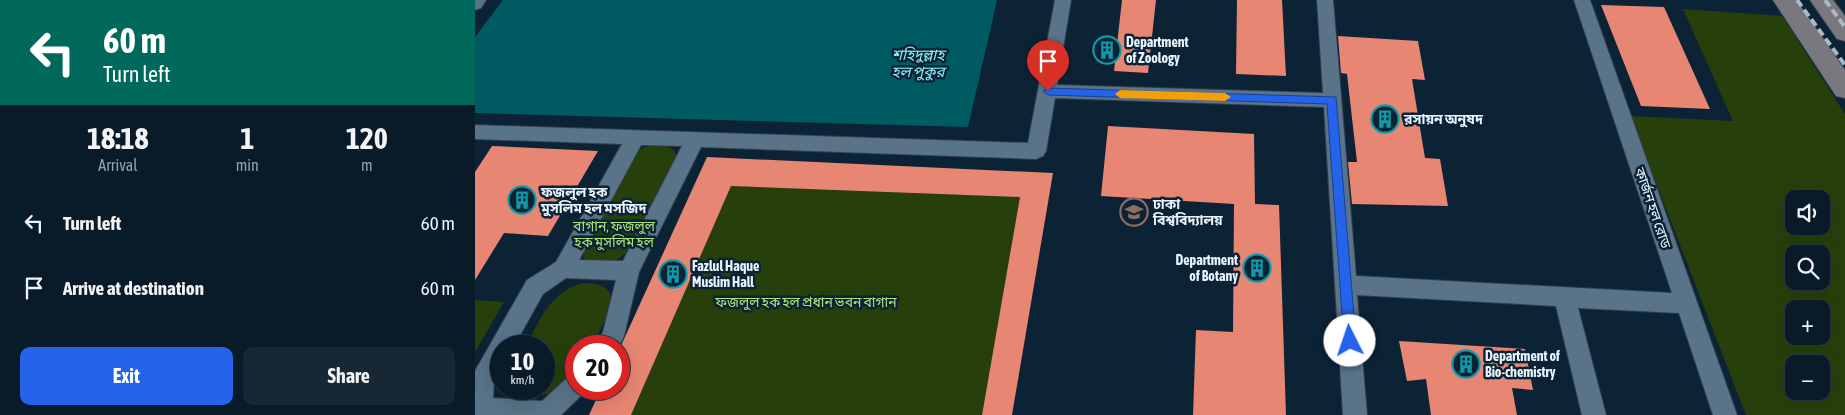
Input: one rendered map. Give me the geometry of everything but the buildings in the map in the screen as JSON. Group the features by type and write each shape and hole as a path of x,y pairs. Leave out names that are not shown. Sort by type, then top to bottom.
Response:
{"main road":[{"path":"1784,0 1845,89"},
{"path":"1821,0 1845,34"}],"lane":[{"path":"475,4 478,0"},
{"path":"475,132 1036,151 1063,0"},
{"path":"1325,0 1355,415"},
{"name":"কার্জন হল রোড","path":"1582,0 1725,415"},
{"path":"1048,91 1332,100"},
{"path":"565,395 545,414 481,409 483,379 535,287 563,269 635,138"},
{"path":"613,335 629,271 695,140"},
{"path":"563,269 629,271"},
{"path":"1346,285 1686,304"},
{"path":"1564,297 1594,415"}],"green space":[{"path":"1683,9 1782,16 1845,114 1845,415 1746,415 1630,116 1733,121"},
{"name":"বাগান, ফজলুল হক মুসলিম হল","path":"653,144 664,145 674,150 677,157 629,251 610,263 588,263 583,256 584,247 632,157 641,149"},
{"name":"ফজলুল হক হল প্রধান ভবন বাগান","path":"731,186 1020,197 982,415 631,415"},
{"path":"583,283 598,285 607,289 611,297 611,306 597,335 565,335 565,386 555,392 555,335 532,335 548,307 571,287"},
{"path":"475,300 504,302 475,352"}],"water":[{"name":"শহিদুল্লাহ হল পুকুর","path":"503,0 997,0 968,127 475,113 475,37"}],"railway":[{"path":"1797,0 1845,65"},
{"path":"1825,0 1845,27"}],"slow traffic":[{"path":"1120,94 1225,97"}],"place":[{"name":"Department of Zoology","path":"1107,50"},
{"name":"রসায়ন অনুষদ","path":"1385,119"},
{"name":"ফজলুল হক মুসলিম হল মসজিদ","path":"522,200"},
{"name":"ঢাকা বিশ্ববিদ্যালয়","path":"1134,212"},
{"name":"Department of Botany","path":"1257,268"},
{"name":"Fazlul Haque Muslim Hall","path":"673,274"},
{"name":"Department of Bio-chemistry","path":"1466,364"}],"route":[{"path":"1048,91 1332,100 1350,341"}]}
